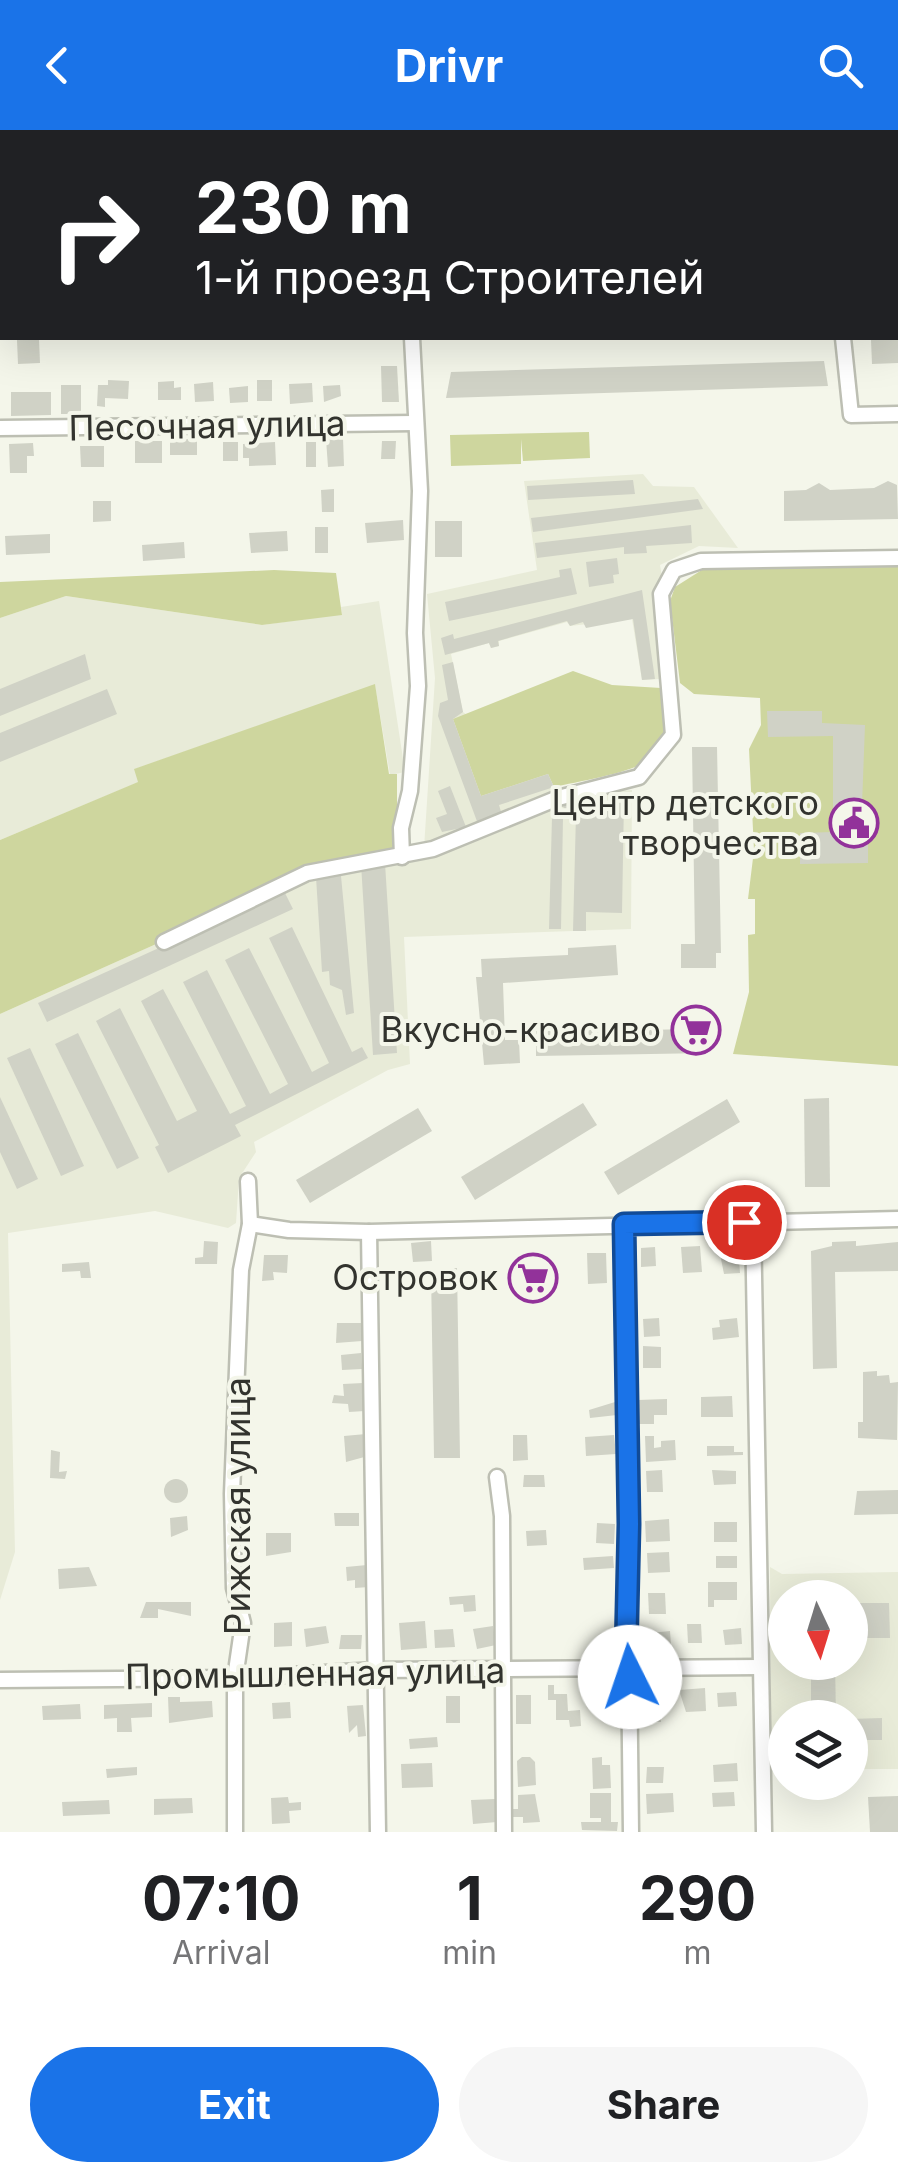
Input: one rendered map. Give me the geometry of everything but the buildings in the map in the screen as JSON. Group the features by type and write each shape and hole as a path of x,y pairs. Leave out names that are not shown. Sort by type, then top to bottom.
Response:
{"street":[{"path":"402,857 401,828 410,791 418,686 415,633 420,578 420,481 412,340"},
{"path":"843,340 850,414 898,414"},
{"name":"Песочная улица","path":"0,428 414,423"},
{"path":"164,942 307,874 402,857 476,834 558,798 639,777 673,734 661,594 674,570 701,561 898,558"},
{"name":"Рижская улица","path":"235,1832 235,1678 243,1623 234,1588 235,1385 241,1270 250,1224 248,1181"},
{"path":"250,1224 289,1230 369,1232 898,1218"},
{"path":"753,1221 764,1832"},
{"path":"624,1224 631,1832"},
{"path":"369,1232 378,1832"},
{"path":"497,1478 502,1516 504,1832"},
{"name":"Промышленная улица","path":"0,1680 235,1678 376,1670 760,1667"}],"shaded area":[{"path":"643,474 653,486 694,487 738,548 699,546 660,565 662,577 653,595 660,679 642,680 632,619 570,626 567,622 499,641 499,646 491,648 489,643 451,654 463,712 548,774 559,795 632,790 631,929 404,937 410,1064 388,1070 254,1142 256,1152 239,1178 236,1223 228,1228 155,1211 8,1233 15,1552 0,1600 0,1014 312,874 424,848 435,678 427,594 537,570 524,481"},
{"path":"66,596 262,625 342,614 341,607 379,601 405,772 390,775 375,685 135,769 139,782 0,840 0,618"},
{"path":"770,1567 782,1574 898,1572 898,1769 868,1769 868,1700 771,1700 771,1680 868,1680 868,1580 770,1580"}],"green space":[{"path":"589,432 590,458 523,461 521,439 521,464 451,466 450,435"},
{"path":"898,567 898,1066 733,1054 749,992 748,935 755,934 755,899 748,899 754,850 749,749 761,725 760,698 694,694 680,683 670,601 675,587 705,568"},
{"path":"274,570 336,573 342,615 262,625 66,596 0,618 0,582"},
{"path":"573,671 612,685 661,688 666,727 659,746 639,765 603,777 554,787 548,774 481,796 453,719"},
{"path":"375,684 389,774 397,774 397,861 312,874 0,1014 0,840 138,782 134,769"}],"place":[{"name":"Центр детского творчества","path":"854,823"},
{"name":"Вкусно-красиво","path":"696,1030"},
{"name":"Островок","path":"533,1278"}],"route":[{"path":"630,1677 626,1656 629,1524 624,1224 744,1222"}]}
